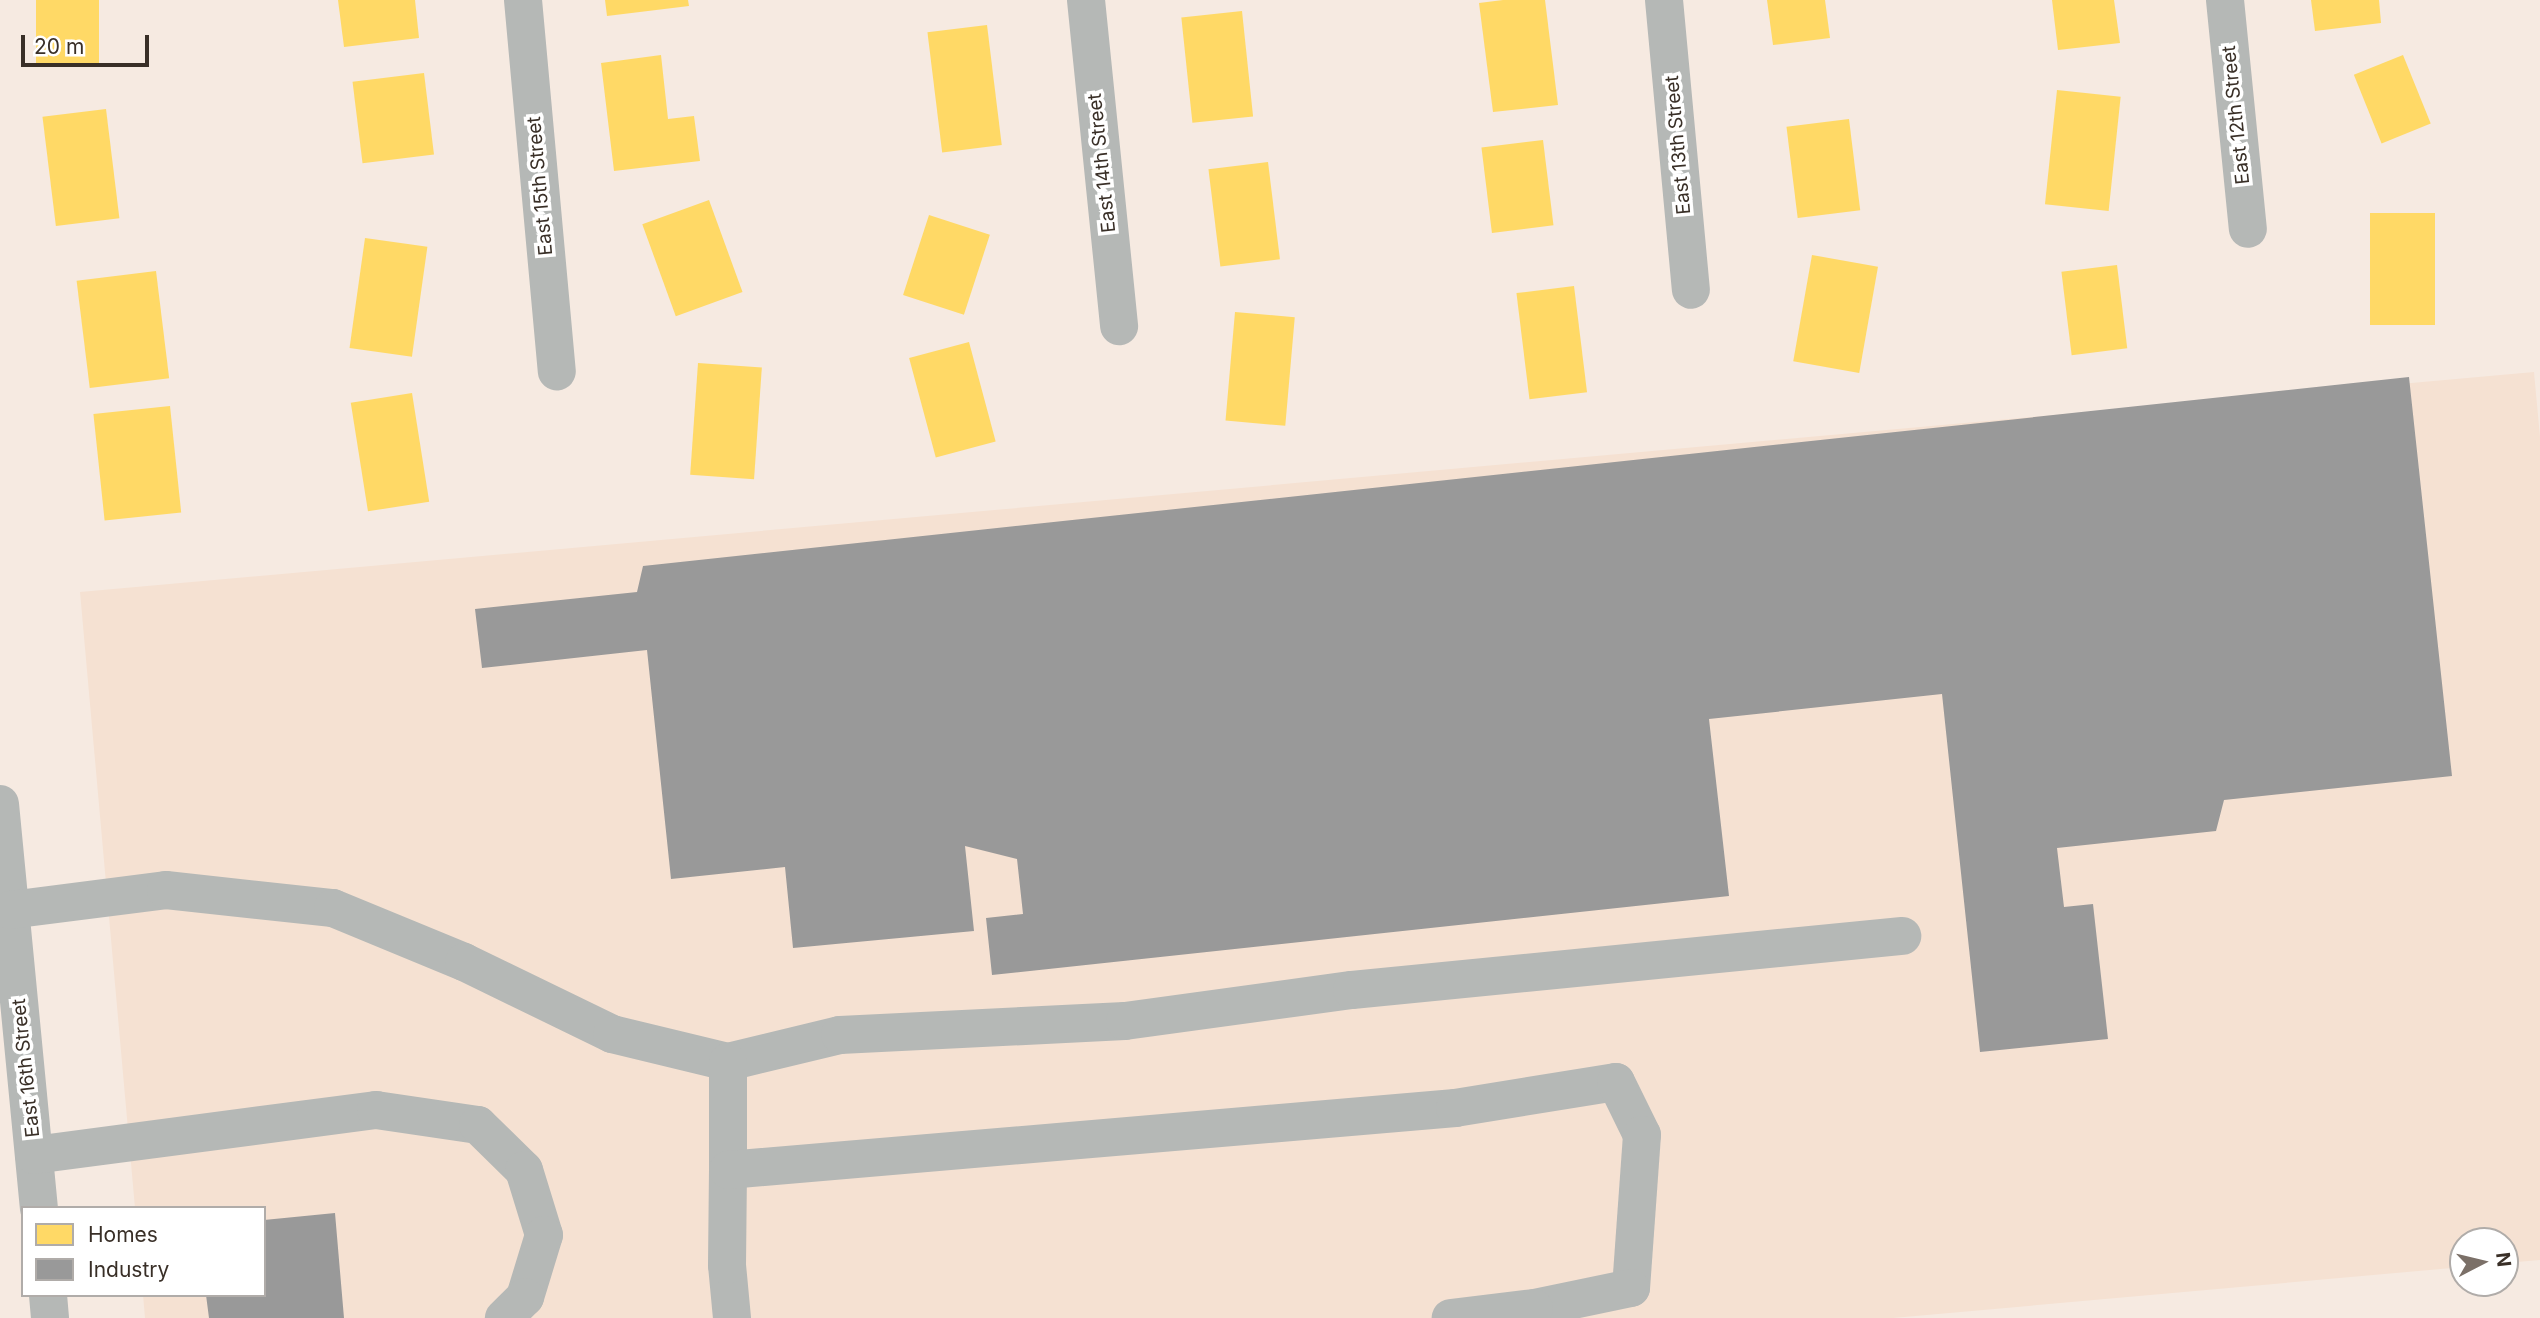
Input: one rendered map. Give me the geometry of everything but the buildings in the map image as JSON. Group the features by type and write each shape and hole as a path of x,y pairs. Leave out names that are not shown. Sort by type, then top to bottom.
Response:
{"street":[{"name":"East 15th Street","path":"523,0 557,371"},
{"name":"East 14th Street","path":"1086,0 1119,326"},
{"name":"East 13th Street","path":"1664,0 1691,290"},
{"name":"East 12th Street","path":"2225,0 2248,229"},
{"name":"East 16th Street","path":"0,804 39,1206"},
{"path":"10,910 166,890 333,908 464,962 612,1034 728,1062 839,1035 1125,1021 1352,990 1902,936"},
{"path":"728,1062 727,1265 732,1318"},
{"path":"727,1170 1455,1108 1616,1082 1642,1135 1631,1288 1534,1308 1451,1318"},
{"path":"34,1155 376,1110 478,1125 524,1170 544,1235 525,1297 504,1318"},
{"path":"48,1297 50,1318"}],"shaded area":[{"path":"2534,372 2540,437 2540,1260 2519,1262 2519,1227 2449,1227 2449,1268 1893,1318 145,1318 143,1297 266,1297 266,1206 135,1206 80,592"}]}
